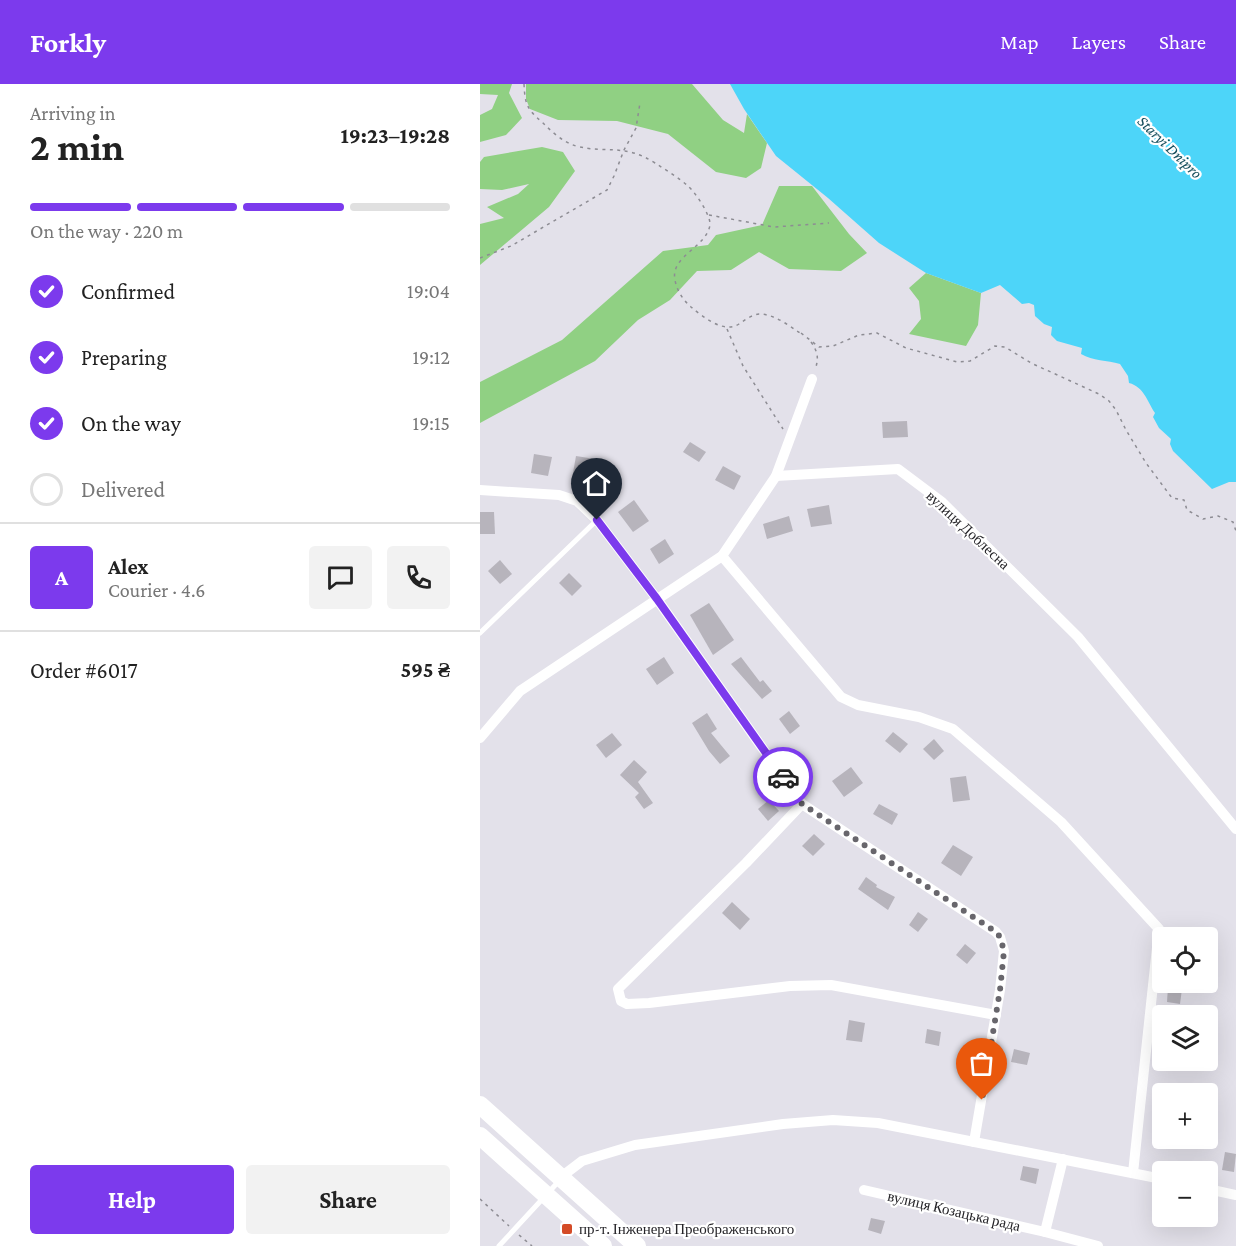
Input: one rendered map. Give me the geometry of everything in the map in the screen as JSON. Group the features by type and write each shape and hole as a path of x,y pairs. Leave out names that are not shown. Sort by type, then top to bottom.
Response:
{"main road":[{"path":"480,1105 638,1246"},
{"path":"480,1136 603,1246"}],"street":[{"path":"480,738 520,691 722,556 776,477 812,379"},
{"name":"вулиця Доблесна","path":"776,477 898,469 942,502 1078,637 1236,829"},
{"path":"480,490 559,495 577,501 597,520 657,599 802,804 996,932 1000,937 1004,951 996,1015 974,1142"},
{"path":"722,556 841,696 858,705 919,717 953,729 1060,822 1159,929 1134,1173"},
{"path":"802,804 746,863 618,989 621,1001 627,1004 649,1003 778,987 831,985 996,1015"},
{"path":"561,1177 582,1161 635,1145 783,1124 833,1120 878,1123 1152,1177"},
{"path":"1045,1232 1064,1159"},
{"name":"вулиця Козацька рада","path":"864,1190 1098,1246"},
{"path":"1218,1191 1236,1195"}],"lane":[{"path":"480,633 597,520"},
{"path":"500,1246 561,1177"}],"path":[{"path":"524,84 524,99 528,110 558,137 574,145 593,149 635,152 689,187 709,215 710,226 701,243 676,265 674,275 676,287 692,307 717,324 727,328 736,327 749,317 760,314 778,319 819,346 832,346 859,335 877,333 906,348 957,362 970,361 986,349 995,346 1005,347 1031,363 1099,394 1109,401 1146,464 1172,498 1184,500 1187,510 1203,519 1218,516 1233,522 1236,531"},
{"path":"480,258 511,246 602,194 614,176 636,128 640,103"},
{"path":"709,215 774,227 829,223"},
{"path":"727,328 743,366 790,440"},
{"path":"801,333 816,349 818,359 812,379"},
{"path":"480,1198 532,1246"}],"green space":[{"path":"480,84 512,84 509,93 522,118 506,135 480,142 480,115 492,109 498,95 480,94"},
{"path":"526,84 692,84 723,120 744,133 747,114 767,143 761,168 746,178 716,172 668,134 617,121 558,120 530,109 526,99"},
{"path":"542,147 563,152 575,171 549,207 480,265 480,224 504,218 487,207 518,194 529,184 502,190 480,189 480,162 484,157"},
{"path":"779,186 812,186 849,234 867,253 841,271 789,269 759,252 731,270 697,271 670,300 638,320 595,361 480,423 480,382 562,340 663,251 708,245 716,235 762,225"},
{"path":"926,273 981,293 978,325 966,346 909,334 921,319 919,301 909,288"}],"water":[{"name":"Staryi Dnipro","path":"730,84 1236,84 1236,482 1229,482 1212,489 1173,451 1170,444 1171,439 1159,428 1153,417 1155,413 1145,395 1129,383 1128,376 1120,364 1086,356 1081,354 1082,348 1057,341 1051,335 1052,327 1044,324 1035,316 1034,305 1022,304 1000,285 981,293 926,273 879,243 776,156"}],"building":[{"path":"907,421 908,437 883,438 882,422"},
{"path":"690,442 706,452 699,462 683,452"},
{"path":"534,454 552,457 548,476 531,473"},
{"path":"576,456 595,459 592,477 573,473"},
{"path":"723,466 741,476 734,490 715,480"},
{"path":"634,500 649,521 633,532 618,512"},
{"path":"829,505 832,524 811,527 807,509"},
{"path":"480,512 494,512 495,534 480,534"},
{"path":"789,516 793,531 767,539 763,524"},
{"path":"665,539 674,554 659,564 650,549"},
{"path":"500,560 512,574 500,584 488,571"},
{"path":"569,573 582,586 572,596 559,583"},
{"path":"709,603 734,640 713,655 690,615"},
{"path":"664,657 674,673 657,685 646,669"},
{"path":"741,657 760,682 763,680 772,691 762,699 731,664"},
{"path":"789,711 800,726 790,734 779,719"},
{"path":"707,713 717,729 711,733 730,756 720,764 692,723"},
{"path":"893,732 908,744 900,753 885,741"},
{"path":"612,733 622,745 606,758 596,745"},
{"path":"934,739 944,751 934,760 923,749"},
{"path":"634,760 647,772 638,782 653,803 644,809 635,797 639,793 620,775"},
{"path":"851,767 863,783 844,797 832,781"},
{"path":"966,776 970,800 953,802 950,778"},
{"path":"769,800 779,811 768,821 758,809"},
{"path":"879,804 898,814 892,825 873,814"},
{"path":"814,834 825,844 813,856 802,846"},
{"path":"953,845 973,857 961,876 941,863"},
{"path":"866,877 877,885 876,887 895,897 888,910 858,889"},
{"path":"732,902 750,919 740,930 722,913"},
{"path":"918,912 928,919 918,932 909,925"},
{"path":"965,944 976,953 967,964 956,955"},
{"path":"1168,993 1181,993 1180,1004 1167,1002"},
{"path":"849,1020 865,1023 862,1042 846,1040"},
{"path":"927,1029 941,1032 939,1046 925,1043"},
{"path":"1014,1049 1030,1053 1027,1065 1011,1062"},
{"path":"1225,1152 1236,1154 1234,1172 1222,1170"},
{"path":"1023,1166 1039,1169 1036,1184 1020,1180"},
{"path":"871,1218 885,1221 881,1234 868,1230"}],"way so far":[{"path":"783,777 802,804 996,932 1000,937 1004,951 1000,990 982,1100"}],"place":[{"name":"пр-т. Інженера Преображенського","path":"567,1229"}],"route":[{"path":"597,520 657,599 783,777"}]}
